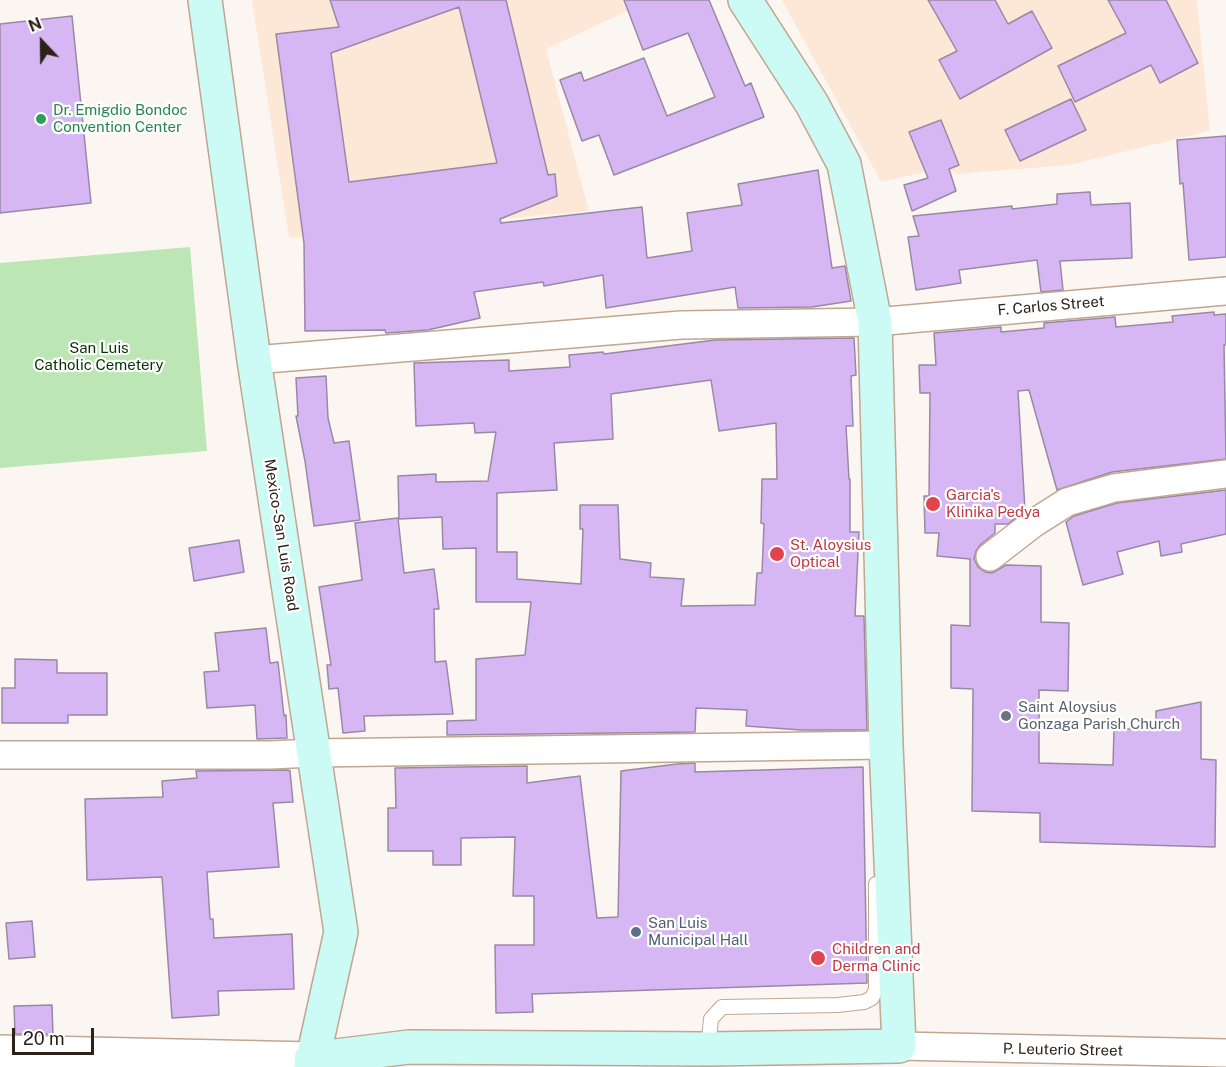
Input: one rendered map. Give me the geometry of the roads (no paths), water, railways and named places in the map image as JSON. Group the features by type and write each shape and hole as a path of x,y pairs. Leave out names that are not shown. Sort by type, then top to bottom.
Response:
{"main road":[{"name":"Mexico-San Luis Road","path":"205,0 255,360 341,932 311,1063"},
{"path":"311,1063 409,1047 708,1049 899,1046 886,961 891,866 875,322 844,164 812,104 746,0"}],"street":[{"name":"F. Carlos Street","path":"255,360 681,325 875,322 1226,291"},
{"path":"990,557 1034,523 1067,502 1114,488 1226,474"},
{"path":"0,755 270,755 886,745"},
{"name":"P. Leuterio Street","path":"899,1046 1226,1053"},
{"path":"0,1052 311,1063"}],"lane":[{"path":"708,1049 711,1019 722,1007 838,1005 864,1002 872,998 886,961"}],"place":[{"name":"Dr. Emigdio Bondoc Convention Center","path":"41,119"},
{"name":"Garcia's Klinika Pedya","path":"933,504"},
{"name":"St. Aloysius Optical","path":"777,554"},
{"name":"Saint Aloysius Gonzaga Parish Church","path":"1006,716"},
{"name":"San Luis Municipal Hall","path":"636,932"},
{"name":"Children and Derma Clinic","path":"818,958"}],"park label":[{"name":"San Luis Catholic Cemetery","path":"99,356"}]}
